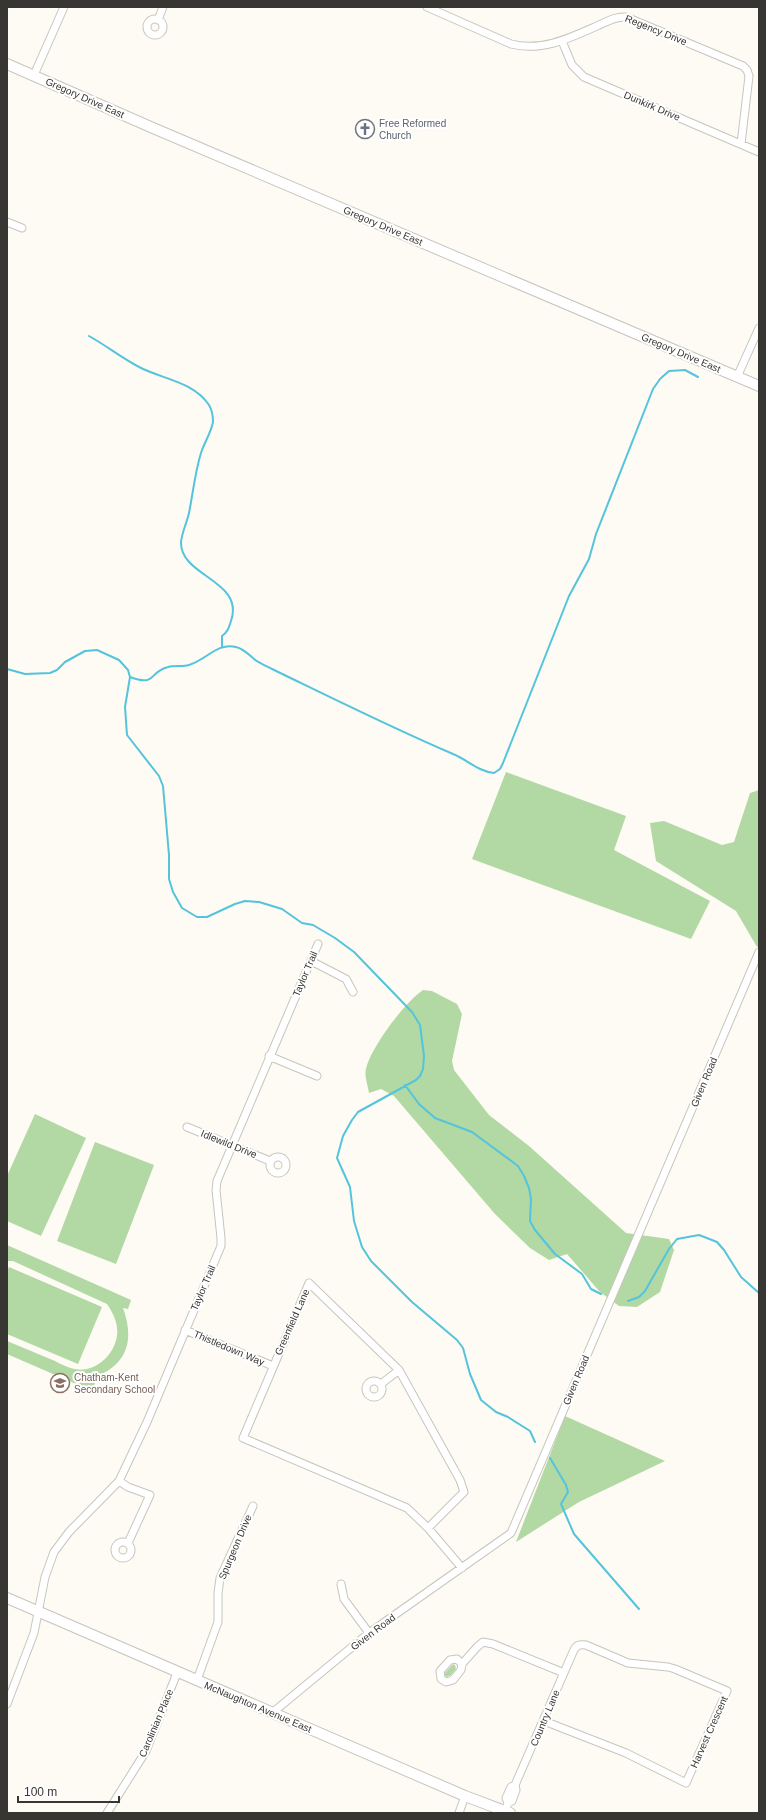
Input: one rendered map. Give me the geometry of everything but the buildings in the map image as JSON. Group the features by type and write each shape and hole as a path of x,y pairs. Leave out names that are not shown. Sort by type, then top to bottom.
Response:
{"street":[{"path":"34,75 64,7"},
{"path":"158,20 163,7"},
{"name":"Regency Drive","path":"427,7 511,44 532,47 562,41 615,18 626,17 743,66 747,70 749,76 741,144"},
{"name":"Dunkirk Drive","path":"562,41 572,65 584,77 759,152"},
{"name":"Gregory Drive East","path":"7,64 157,130 759,386"},
{"path":"7,222 22,228"},
{"path":"737,377 759,328"},
{"name":"Taylor Trail","path":"7,1704 34,1633 45,1577 54,1552 69,1532 119,1481 147,1422 221,1246 216,1190 217,1181 318,944"},
{"name":"Given Road","path":"272,1713 369,1633 510,1533 759,952"},
{"path":"311,961 346,979 353,992"},
{"path":"269,1056 317,1076"},
{"name":"Idlewild Drive","path":"187,1127 270,1161"},
{"name":"Greenfield Lane","path":"428,1528 464,1492 460,1480 399,1370 309,1283 243,1438 407,1508 428,1528 462,1568"},
{"name":"Thistledown Way","path":"185,1330 273,1366"},
{"path":"381,1384 399,1370"},
{"path":"119,1481 128,1487 150,1496 128,1543"},
{"name":"Spurgeon Drive","path":"197,1680 218,1622 218,1593 220,1578 253,1506"},
{"path":"341,1584 344,1599 369,1633"},
{"name":"McNaughton Avenue East","path":"7,1598 465,1796 508,1809"},
{"path":"462,1664 480,1644 487,1642 564,1673"},
{"name":"Harvest Crescent","path":"544,1720 626,1753 686,1783 727,1691 668,1667 628,1663 586,1645 579,1644 575,1647 573,1652"},
{"name":"Country Lane","path":"508,1809 516,1790 515,1785 573,1652"},
{"name":"Carolinian Place","path":"106,1813 146,1751 177,1672"},
{"path":"459,1813 465,1796"}],"green space":[{"path":"506,772 626,816 614,850 710,901 691,939 472,859"},
{"path":"759,790 759,944 757,947 736,911 656,861 650,823 664,821 722,845 734,842 750,793"},
{"path":"423,990 432,991 457,1004 462,1014 452,1061 454,1070 489,1115 529,1146 626,1233 669,1239 674,1250 660,1292 637,1307 619,1306 600,1292 567,1254 549,1260 530,1248 495,1214 394,1096 381,1089 369,1093 366,1071 374,1049 398,1014"},
{"path":"35,1114 86,1138 41,1236 7,1221 7,1176"},
{"path":"95,1142 154,1165 116,1264 57,1241"},
{"path":"7,1245 131,1300 128,1309 123,1308 127,1320 128,1331 128,1341 125,1351 113,1367 92,1378 96,1380 92,1391 7,1354 7,1341 70,1368 81,1370 87,1369 98,1364 108,1356 114,1346 117,1330 115,1319 110,1309 107,1304 13,1261 7,1261"},
{"path":"9,1267 102,1307 78,1364 7,1334 7,1271"},
{"path":"565,1416 665,1461 579,1502 516,1542"},
{"path":"453,1664 455,1665 456,1669 450,1676 446,1677 444,1674"}],"waterway":[{"path":"89,336 141,368 187,386 203,397 210,407 213,422 199,460 189,513 181,542 183,554 190,563 221,587 229,596 233,607 229,627 222,636 222,646"},
{"path":"130,677 139,680 149,680 162,669 171,666 189,665 223,647 236,647 244,650 267,667 458,756 478,768 494,773 500,769 503,763 569,596 589,559 596,534 653,389 660,379 669,371 685,370 698,377"},
{"path":"7,669 25,674 50,673 57,670 65,662 85,651 97,650 119,660 128,670 130,677 125,707 127,735 159,776 163,786 169,855 169,879 173,892 182,908 197,917 207,917 245,901 259,902 282,909 302,923 313,925 335,938 354,952 412,1012 420,1025 424,1056 423,1069 420,1076 416,1080 358,1112 343,1136 337,1158 350,1187 354,1221 362,1247 371,1261 412,1302 457,1340 463,1348 470,1374 481,1400 496,1412 508,1417 530,1431 535,1442"},
{"path":"405,1085 419,1104 435,1118 472,1132 518,1166 529,1188 531,1199 530,1221 535,1230 555,1254 582,1274 591,1289 601,1294"},
{"path":"628,1301 639,1297 645,1291 669,1249 677,1239 699,1235 717,1242 724,1250 741,1277 759,1293"},
{"path":"550,1458 566,1485 568,1492 561,1504 574,1534 639,1609"}],"place":[{"name":"Free Reformed Church","path":"365,129"},
{"name":"Chatham-Kent Secondary School","path":"60,1383"}]}
